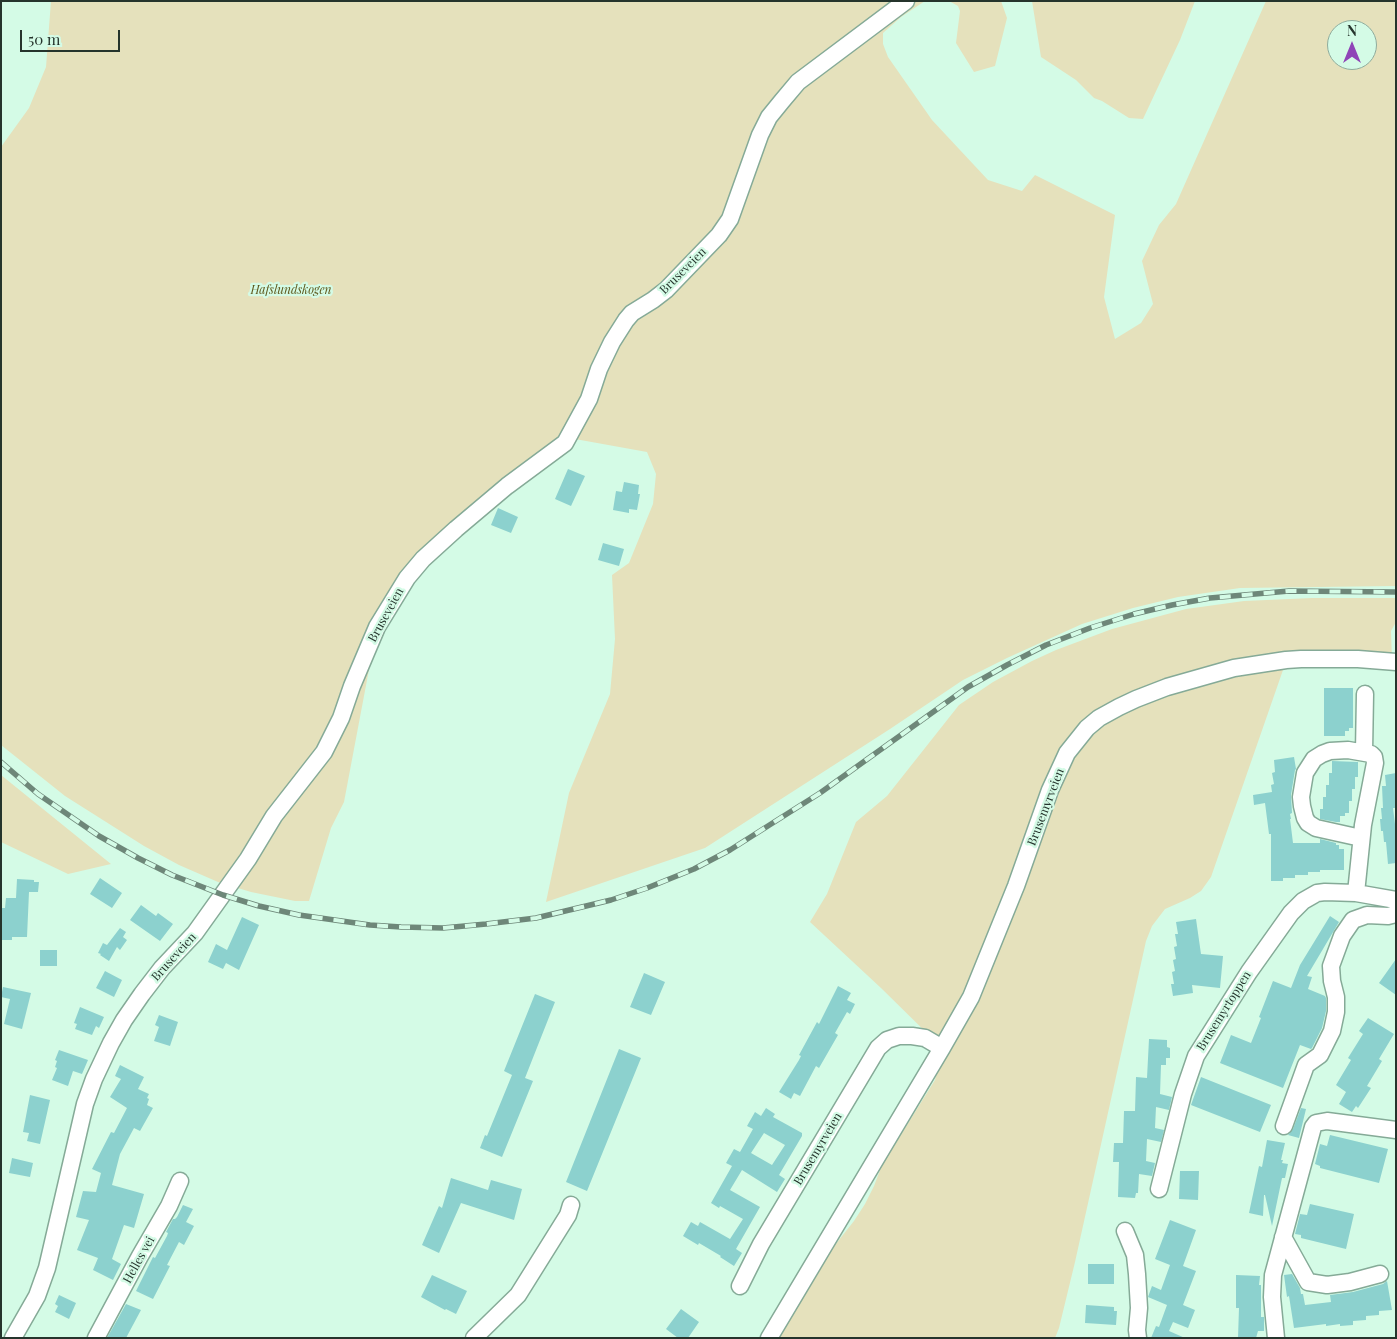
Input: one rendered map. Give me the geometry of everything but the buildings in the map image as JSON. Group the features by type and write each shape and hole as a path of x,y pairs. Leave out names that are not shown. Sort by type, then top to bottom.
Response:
{"street":[{"name":"Bruseveien","path":"13,1338 37,1296 48,1268 85,1104 94,1079 111,1043 142,994 162,968 195,933 248,859 274,816 324,752 341,718 352,686 377,627 407,578 423,559 456,529 507,486 565,443 589,399 599,369 612,342 626,320 632,313 666,290 719,235 730,219 760,136 769,117 782,100 798,82 906,1"},
{"name":"Brusemyrveien","path":"768,1338 971,997 1016,886 1050,790 1067,753 1086,728 1099,718 1136,699 1167,687 1234,668 1301,659 1358,659 1396,662"},
{"path":"1364,752 1365,694"},
{"path":"1356,893 1361,838 1375,762 1374,757 1372,754 1364,752 1339,750 1322,754 1314,759 1305,773 1301,797 1305,818 1316,828 1361,838"},
{"name":"Brusemyrtoppen","path":"1159,1189 1183,1094 1196,1056 1249,972 1291,912 1303,901 1317,893 1336,891 1396,900"},
{"path":"1284,1126 1306,1065 1320,1055 1332,1031 1336,1012 1336,997 1331,966 1342,936 1353,920 1367,914 1388,916 1396,914"},
{"name":"Brusemyrveien","path":"740,1286 760,1244 878,1048 887,1040 899,1036 912,1036 925,1038 942,1048"},
{"path":"1276,1338 1272,1297 1273,1275 1311,1132 1316,1123 1327,1121 1396,1130"},
{"name":"Helles vei","path":"96,1338 169,1206 180,1181"},
{"path":"474,1338 518,1295 568,1215 571,1205"},
{"path":"1125,1231 1135,1255 1140,1308 1137,1330 1138,1338"},
{"path":"1284,1237 1308,1282 1327,1285 1350,1282 1380,1274"}],"green space":[{"name":"Hafslundskogen","path":"51,1 925,1 901,17 883,33 883,44 888,57 932,120 988,180 1022,191 1035,175 1115,215 1104,297 1115,339 1141,323 1153,304 1142,261 1159,225 1176,204 1266,1 1396,1 1396,586 1240,588 1178,597 1133,608 1082,624 963,680 705,848 546,902 569,793 610,694 615,639 612,575 629,563 653,504 656,474 647,452 575,439 456,529 377,627 344,802 331,828 309,901 295,901 251,892 218,882 179,865 144,846 65,796 1,745 1,147 29,108 46,67"},
{"path":"949,1 1001,1 1007,18 995,66 974,72 956,43 960,11 958,6"},
{"path":"1032,1 1195,1 1180,40 1143,119 1129,118 1094,98 1076,80 1041,57"},
{"path":"1312,598 1396,598 1396,622 1391,631 1392,661 1286,660 1211,877 1201,891 1165,909 1152,926 1146,941 1075,1262 1055,1338 778,1338 831,1250 865,1204 882,1165 935,1080 942,1048 810,922 827,894 856,822 887,796 959,705 993,682 1032,661 1112,629 1186,609 1244,601"},
{"path":"1,775 111,864 68,874 1,842"}],"railway":[{"path":"1,762 38,794 99,836 138,858 172,875 223,895 259,906 299,915 370,925 401,927 443,928 536,918 611,900 694,869 730,850 820,793 968,687 1046,645 1090,628 1134,614 1210,598 1289,591 1396,592"}]}
